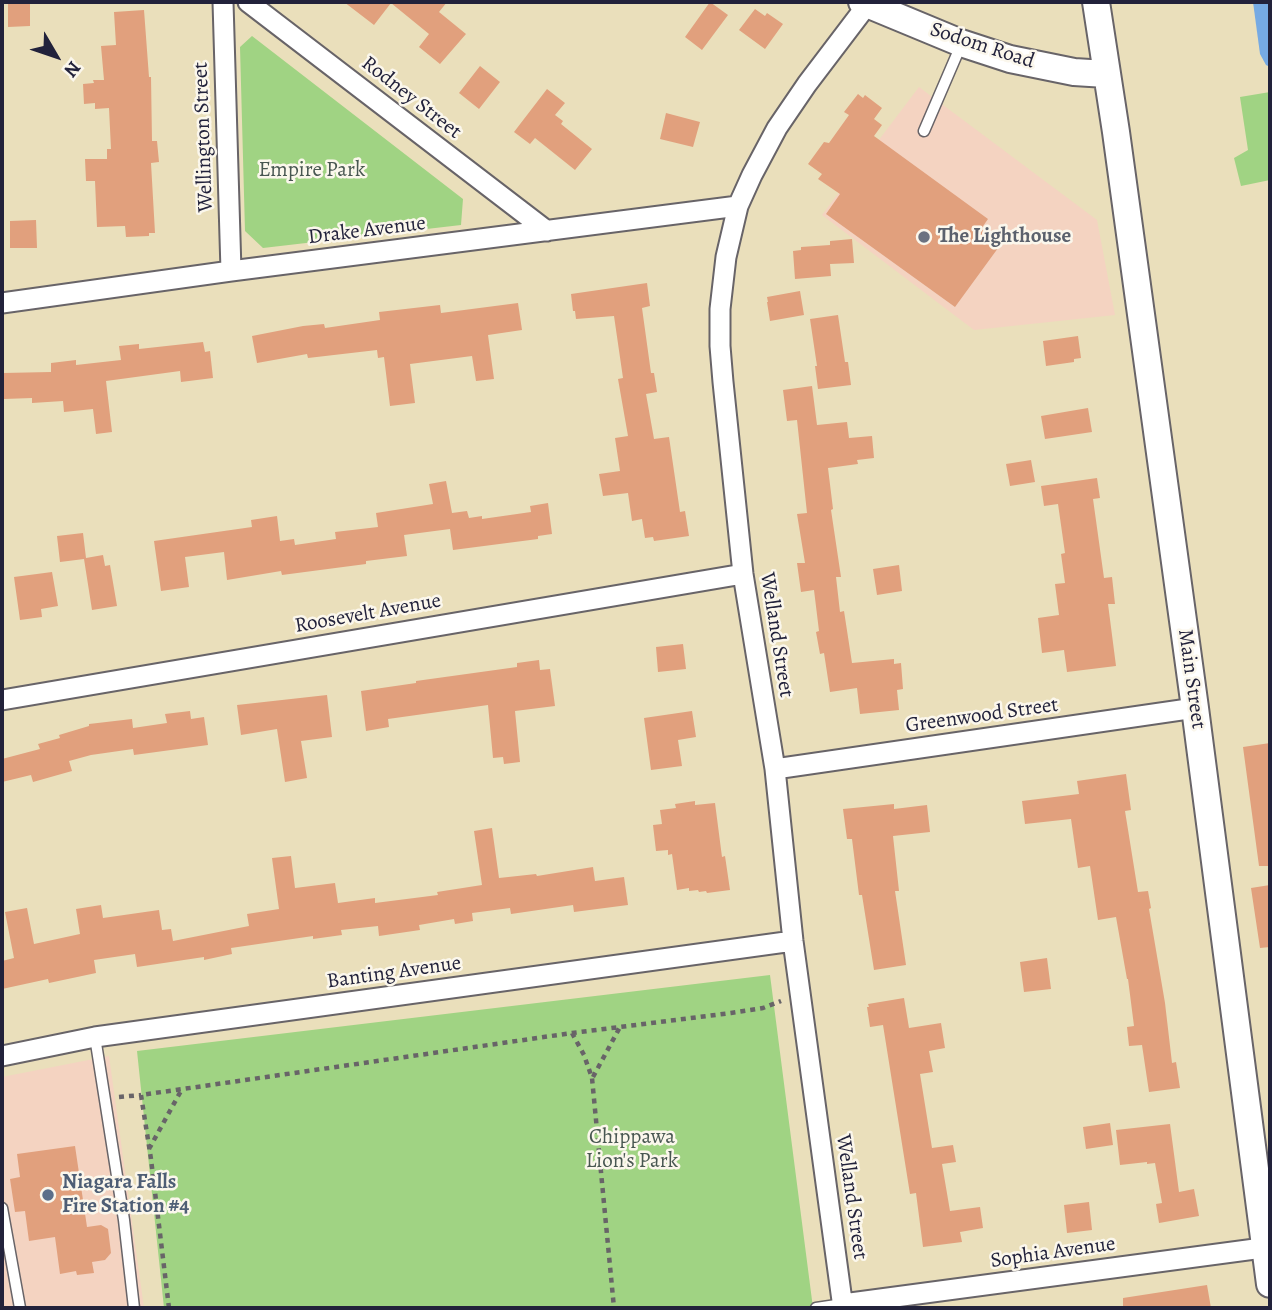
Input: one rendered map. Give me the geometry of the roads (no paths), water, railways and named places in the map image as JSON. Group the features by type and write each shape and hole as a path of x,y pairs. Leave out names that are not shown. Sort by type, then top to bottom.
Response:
{"main road":[{"name":"Main Street","path":"1096,2 1195,708 1268,1247 1270,1284"},
{"name":"Sodom Road","path":"864,3 961,43 1029,64 1074,72 1106,74"}],"street":[{"name":"Wellington Street","path":"223,2 231,271"},
{"name":"Rodney Street","path":"248,2 547,231"},
{"name":"Welland Street","path":"843,1306 793,941 775,769 743,574 720,346 720,309 726,257 738,206 777,128 864,3"},
{"name":"Drake Avenue","path":"2,303 738,206"},
{"name":"Roosevelt Avenue","path":"2,699 743,574"},
{"name":"Greenwood Street","path":"775,769 1195,708"},
{"name":"Banting Avenue","path":"2,1056 95,1037 793,941"},
{"name":"Sophia Avenue","path":"843,1306 1268,1247"}],"lane":[{"path":"924,131 961,43"},
{"path":"95,1037 124,1220 134,1308"},
{"path":"2,1208 20,1308"},
{"path":"816,1308 843,1306"}],"water":[{"path":"1253,2 1270,2 1270,67 1260,54"}],"place":[{"name":"The Lighthouse","path":"924,237"},
{"name":"Niagara Falls Fire Station #4","path":"48,1195"}],"park label":[{"name":"Empire Park","path":"312,171"},
{"name":"Chippawa Lion's Park","path":"632,1150"}]}
